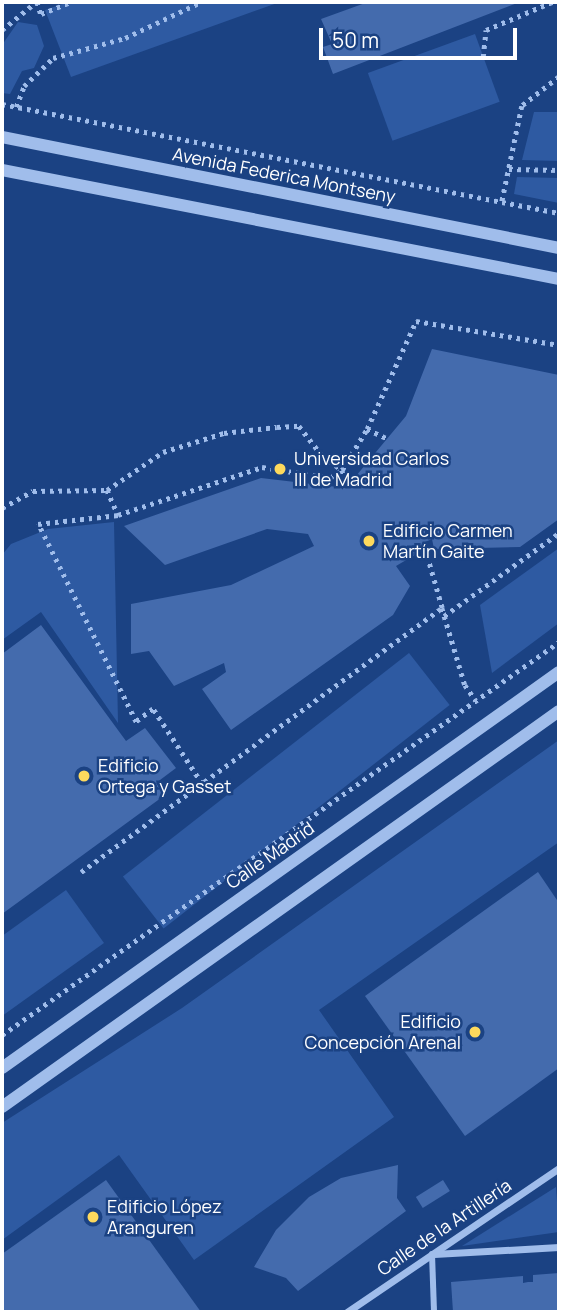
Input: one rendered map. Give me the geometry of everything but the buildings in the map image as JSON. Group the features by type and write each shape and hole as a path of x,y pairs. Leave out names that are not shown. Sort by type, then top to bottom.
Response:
{"street":[{"name":"Avenida Federica Montseny","path":"2,137 559,248"},
{"path":"2,170 559,279"},
{"name":"Calle Madrid","path":"2,1068 559,672"},
{"path":"2,1107 559,711"},
{"name":"Calle de la Artillería","path":"347,1312 559,1168"},
{"path":"433,1312 432,1254 559,1247"}],"path":[{"path":"2,30 36,2 41,13 71,2"},
{"path":"16,107 24,86 53,58 125,38 201,2"},
{"path":"483,57 486,30 552,2"},
{"path":"502,202 522,106 559,77"},
{"path":"2,104 559,213"},
{"path":"509,169 559,170"},
{"path":"202,783 153,709 136,722 38,524 118,515 262,467 330,478 342,470 367,429 416,321 559,345"},
{"path":"2,508 33,491 107,490 163,452 224,433 277,427 299,426 322,455 342,470 346,488"},
{"path":"367,429 388,439"},
{"path":"107,490 118,515"},
{"path":"444,615 559,533"},
{"path":"425,549 465,685 476,701"},
{"path":"81,872 442,608"},
{"path":"2,1035 559,642"}],"shaded area":[{"path":"68,2 280,2 71,77 45,10"},
{"path":"18,22 37,25 44,46 34,68 22,71 10,94 2,93 2,45"},
{"path":"475,34 500,102 393,141 368,73"},
{"path":"534,112 559,112 559,161 522,160"},
{"path":"517,177 559,178 559,203 514,194"},
{"path":"114,522 118,723 41,612 2,640 2,555 11,544 48,529"},
{"path":"559,548 559,623 492,673 480,605"},
{"path":"409,653 450,705 164,928 123,876"},
{"path":"559,740 559,842 319,1010 394,1117 194,1260 119,1155 2,1240 2,1123 182,1008"},
{"path":"66,890 104,943 2,1016 2,936"},
{"path":"556,1187 559,1232 462,1246"}],"place":[{"name":"Universidad Carlos III de Madrid","path":"280,469"},
{"name":"Edificio Carmen Martín Gaite","path":"369,541"},
{"name":"Edificio Ortega y Gasset","path":"84,776"},
{"name":"Edificio Concepción Arenal","path":"475,1032"},
{"name":"Edificio López Aranguren","path":"93,1217"}]}
